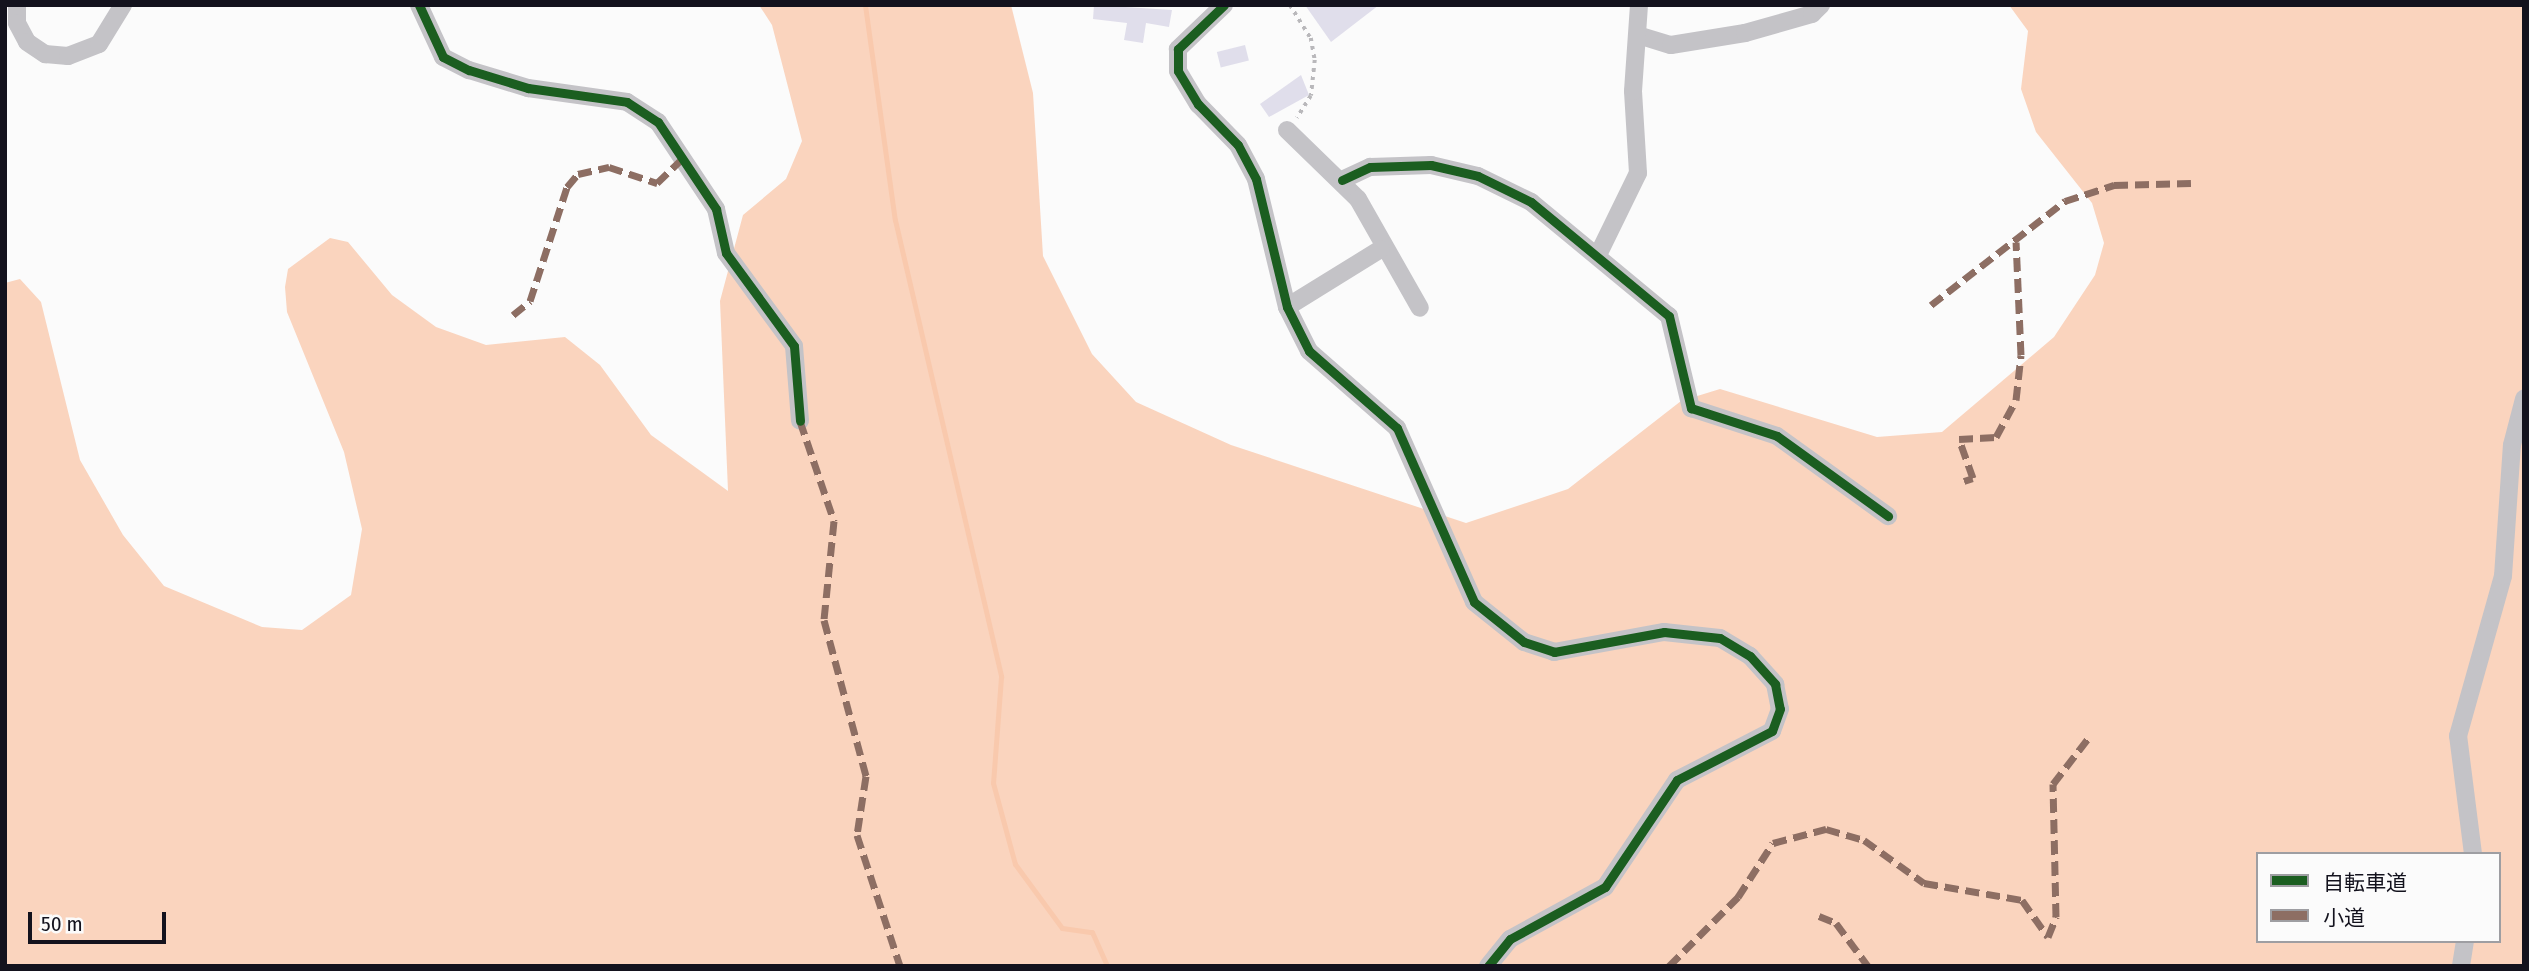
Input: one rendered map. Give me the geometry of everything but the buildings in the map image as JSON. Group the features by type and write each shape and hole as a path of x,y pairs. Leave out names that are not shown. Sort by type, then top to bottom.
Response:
{"street":[{"path":"17,5 17,23 27,42 45,54 68,56 99,44 123,5"},
{"path":"419,5 443,57 469,71 528,88 627,102 658,122 716,209 726,253 794,346 800,421"},
{"path":"1224,5 1184,40 1175,60 1198,104 1238,145 1256,178 1287,307 1320,365 1396,428 1456,572 1499,625 1554,652 1693,631 1720,638 1750,656 1775,684 1780,709 1772,731 1677,780 1605,887 1510,939 1488,966"},
{"path":"1598,255 1635,185 1633,91 1641,36 1639,5"},
{"path":"1641,36 1671,45 1745,33 1812,14 1821,5"},
{"path":"1287,130 1342,180 1381,249 1420,308"},
{"path":"1342,180 1370,167 1403,162 1479,176 1531,202 1669,316 1692,408 1777,436 1888,516"},
{"path":"1287,307 1381,249"},
{"path":"2473,852 2458,736 2503,576 2512,445 2524,399"},
{"path":"2461,966 2465,943"}],"path":[{"path":"1287,130 1311,96 1315,60 1311,38 1290,5"}],"shaded area":[{"path":"759,5 1011,5 1033,93 1043,256 1092,354 1136,402 1231,445 1466,523 1568,489 1681,401 1720,389 1877,437 1942,432 2054,337 2095,275 2104,243 2092,203 2036,132 2021,89 2028,31 2009,5 2524,5 2524,966 5,966 5,283 20,279 41,302 80,460 123,535 164,586 262,627 302,630 351,595 362,529 344,452 287,312 285,287 288,269 330,238 348,242 392,295 436,327 486,345 565,337 600,365 651,435 728,491 720,301 743,215 786,179 802,141 772,25"}],"waterway":[{"path":"865,5 895,220 1001,677 993,783 1015,864 1062,928 1092,932 1107,966"}],"marked path":[{"path":"513,315 530,301 567,187 578,174 609,167 657,183 685,156"},
{"path":"1931,305 2065,201 2114,185 2191,183"},
{"path":"1964,481 1973,478 1959,439 1996,437 2016,400 2021,355 2016,242"},
{"path":"800,421 834,521 824,620 866,776 857,835 900,966"},
{"path":"1669,966 1738,897 1773,843 1826,829 1864,840 1924,883 2022,900 2048,937 2056,917 2053,784 2090,736"},
{"path":"1819,916 1836,923 1868,966"}],"cycle path":[{"path":"419,5 443,57 469,70 528,88 627,102 658,122 716,209 726,253 794,346 800,421"},
{"path":"1224,5 1178,49 1178,71 1198,104 1238,145 1256,179 1287,307 1309,351 1397,428 1474,602 1524,642 1554,652 1664,632 1720,638 1750,656 1775,684 1780,709 1772,731 1677,780 1605,887 1510,939 1488,966"},
{"path":"1342,180 1370,167 1431,165 1478,176 1531,202 1669,316 1691,408 1777,436 1888,516"}]}
